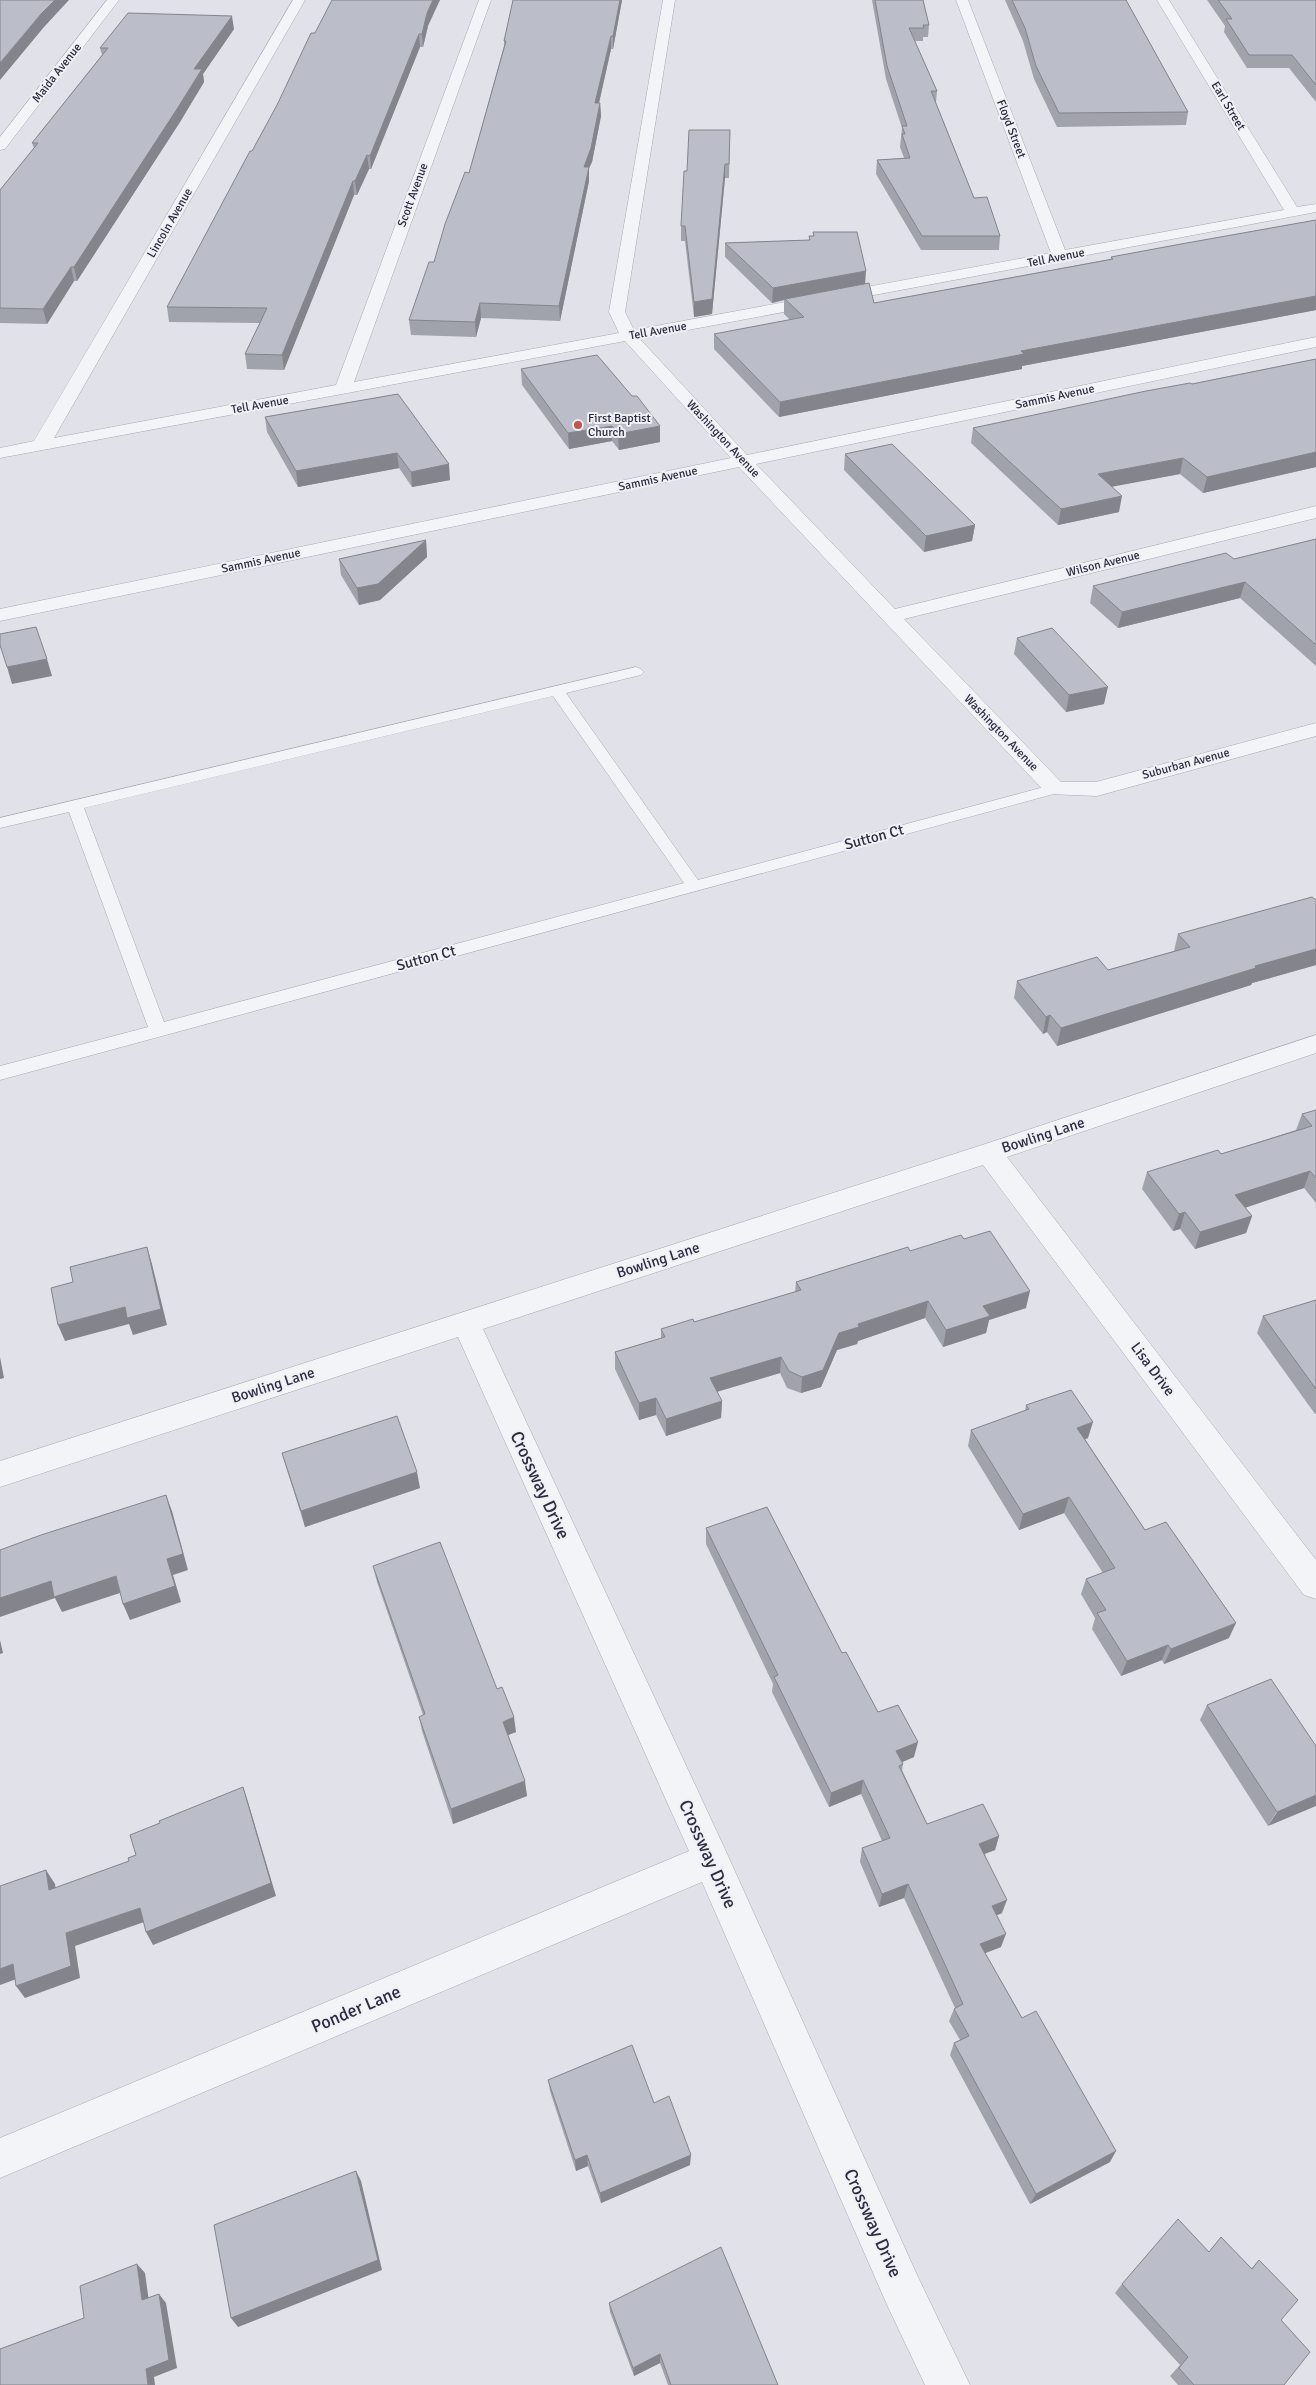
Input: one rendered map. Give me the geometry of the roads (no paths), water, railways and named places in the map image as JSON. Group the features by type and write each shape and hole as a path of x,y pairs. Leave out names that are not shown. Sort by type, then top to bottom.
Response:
{"street":[{"name":"Maida Avenue","path":"0,146 113,0"},
{"name":"Lincoln Avenue","path":"41,445 298,0"},
{"name":"Scott Avenue","path":"342,391 485,0"},
{"name":"Washington Avenue","path":"669,0 617,312 629,336 744,462 1055,789"},
{"name":"Floyd Street","path":"962,0 1060,257"},
{"name":"Earl Street","path":"1163,0 1293,213"},
{"name":"Tell Avenue","path":"0,453 342,391 1316,208"},
{"name":"Sammis Avenue","path":"0,615 1316,342"},
{"name":"Wilson Avenue","path":"890,616 1316,512"},
{"name":"Suburban Avenue","path":"1055,789 1097,789 1316,729"},
{"name":"Bowling Lane","path":"0,1474 989,1153 1316,1044"},
{"name":"Lisa Drive","path":"989,1153 1316,1585"},
{"name":"Crossway Drive","path":"466,1323 711,1860 903,2292 948,2385"},
{"name":"Ponder Lane","path":"0,2158 711,1860"}],"lane":[{"path":"0,822 636,672"},
{"path":"557,691 694,886"},
{"name":"Sutton Ct","path":"0,1073 1055,789"},
{"path":"75,805 158,1030"}],"place":[{"name":"First Baptist Church","path":"578,425"}]}
